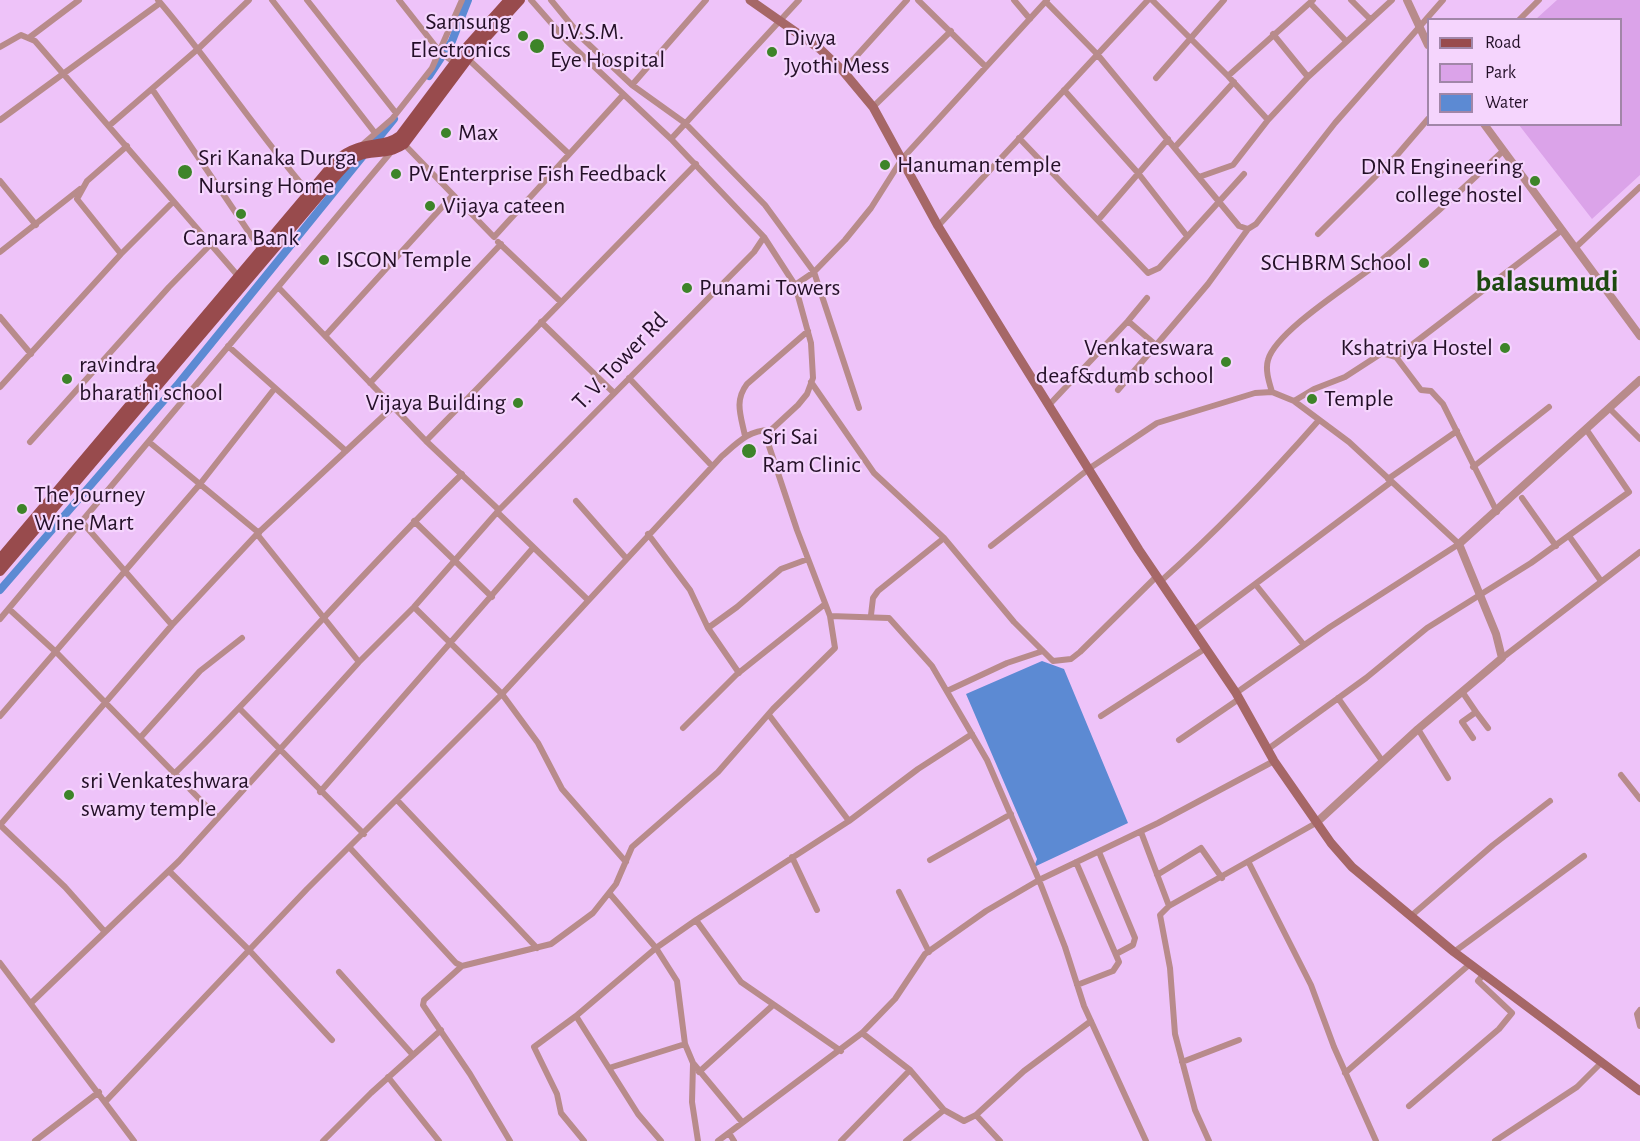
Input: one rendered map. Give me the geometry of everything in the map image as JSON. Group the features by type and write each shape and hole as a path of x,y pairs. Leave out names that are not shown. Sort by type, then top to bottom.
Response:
{"main road":[{"path":"393,146 454,62 509,0"},
{"path":"0,571 88,463 350,155 363,150 393,146 520,0"},
{"path":"750,0 782,21 843,71 873,108 938,226 1159,578 1237,696 1274,761 1352,867 1483,975 1640,1091"},
{"path":"363,150 374,138 393,146"},
{"path":"243,280 261,250 313,197"},
{"path":"0,559 88,463"}],"street":[{"path":"30,37 79,0"},
{"path":"110,126 199,48 249,0"},
{"path":"272,0 374,138 432,68 462,0"},
{"path":"307,0 396,113"},
{"path":"399,0 441,52 454,62"},
{"path":"510,1141 423,1005 424,1000 462,966 550,944 584,919 610,894 632,847 718,772 769,714 832,654 835,648 830,616 808,560 768,443 771,430 798,405 811,382 814,361 795,285 764,237 671,139 567,41 531,0"},
{"path":"551,0 583,39 632,85 685,123 765,205 789,241 814,272 859,408"},
{"path":"632,85 706,0"},
{"path":"671,139 799,0"},
{"path":"843,71 907,0"},
{"path":"918,0 986,67"},
{"path":"1014,0 1030,19"},
{"path":"938,226 1018,138 1150,0 1234,82 1268,120"},
{"path":"1156,78 1224,0"},
{"path":"1352,0 1370,19"},
{"path":"1199,177 1233,165 1268,120 1308,77 1392,0"},
{"path":"1407,0 1420,23 1427,42"},
{"path":"1118,390 1208,284 1248,229 1256,224 1335,123 1420,23 1443,0"},
{"path":"1521,18 1539,0"},
{"path":"0,120 159,1 199,48 259,132 313,197"},
{"path":"795,285 814,272 865,216 902,159 1047,1 1097,54 1239,226 1248,229"},
{"path":"1228,76 1311,1 1346,41"},
{"path":"873,108 951,31"},
{"path":"1273,34 1308,77"},
{"path":"0,47 21,35 30,37 243,280"},
{"path":"468,58 569,154"},
{"path":"1175,147 1234,82"},
{"path":"152,89 261,250"},
{"path":"1064,90 1138,173 1187,236"},
{"path":"494,237 622,95"},
{"path":"1318,234 1398,154 1427,120"},
{"path":"1485,126 1640,336"},
{"path":"1018,138 1099,219 1148,273 1160,268 1244,174"},
{"path":"1099,219 1168,139"},
{"path":"0,252 80,189 127,146"},
{"path":"0,619 393,146 453,195 561,302"},
{"path":"1272,392 1267,375 1268,360 1278,344 1311,314 1375,265 1503,151"},
{"path":"426,441 696,164"},
{"path":"0,181 36,225"},
{"path":"1575,248 1640,187"},
{"path":"80,189 78,203 121,254"},
{"path":"325,336 453,195"},
{"path":"0,387 121,254 173,202"},
{"path":"1396,357 1562,231"},
{"name":"T. V. Tower Rd","path":"31,1003 169,870 359,662 414,607 498,511 754,252 764,237"},
{"path":"30,442 169,287 211,244"},
{"path":"370,383 501,244"},
{"path":"278,287 426,441 588,600"},
{"path":"1050,405 1147,298"},
{"path":"0,317 31,354"},
{"path":"1128,321 1157,346"},
{"path":"541,322 614,393"},
{"path":"745,436 738,405 740,393 747,384 808,331"},
{"path":"228,346 346,451"},
{"path":"1294,401 1314,389 1345,377 1382,353 1396,357 1421,390 1431,391 1443,404 1497,512"},
{"path":"629,378 712,466"},
{"path":"1179,740 1304,645 1460,544 1640,380"},
{"path":"811,382 874,473 944,538 1014,622 1053,661 1071,658 1159,578 1212,536 1274,472 1319,420"},
{"path":"0,716 57,653 200,484 275,388"},
{"path":"990,546 1090,468 1156,423 1255,393 1272,392 1294,401 1349,442 1460,544 1496,634 1502,658"},
{"path":"105,932 65,887 0,825 172,625 258,533 393,407"},
{"path":"1473,467 1549,407"},
{"path":"1609,408 1640,440"},
{"path":"106,1101 249,950 502,694 712,466 745,436 760,429 771,430"},
{"path":"1268,749 1338,698 1427,628 1556,546 1629,492 1586,429"},
{"path":"1194,630 1457,431"},
{"path":"149,442 258,533 359,662"},
{"path":"175,773 240,709 414,521 462,474"},
{"path":"1522,498 1556,546"},
{"path":"576,501 626,558"},
{"path":"414,521 492,597"},
{"path":"82,522 172,625"},
{"path":"648,534 690,590 708,628 739,673"},
{"path":"1569,536 1601,581"},
{"path":"871,615 873,598 878,591 944,538"},
{"path":"320,792 452,644 533,548"},
{"path":"1209,1141 1196,1110 1175,1034 1170,968 1160,925 1160,915 1169,906 1249,863 1317,822 1419,729 1502,658 1640,552"},
{"path":"708,628 737,607 781,569 808,560"},
{"path":"1256,585 1304,645"},
{"path":"683,728 739,673 825,604"},
{"path":"414,607 502,694 538,743 562,789 626,862"},
{"path":"9,609 57,653 218,818"},
{"path":"830,616 871,615 889,618 900,627 932,666 987,760 1039,879 1091,1021 1146,1141"},
{"path":"140,738 200,671 242,638"},
{"path":"1101,716 1206,648"},
{"path":"947,691 1007,663 1043,651"},
{"path":"1463,693 1488,728"},
{"path":"1338,698 1383,762"},
{"path":"240,709 279,751 364,834"},
{"path":"1473,738 1462,722 1476,712"},
{"path":"769,714 849,821"},
{"path":"1419,729 1449,778"},
{"path":"584,1141 561,1113 557,1094 534,1047 576,1016 656,948 849,821 918,769 972,734"},
{"path":"718,1141 841,1051 862,1033 895,999 913,969 929,952 986,911 1039,879 1141,832 1274,761"},
{"path":"1621,775 1640,799"},
{"path":"397,800 537,948"},
{"path":"1411,916 1492,845 1550,801"},
{"path":"930,860 1011,814"},
{"path":"1141,832 1169,906"},
{"path":"350,848 456,963 462,966"},
{"path":"1157,875 1201,848 1222,878"},
{"path":"1099,852 1135,938 1133,945 1116,954"},
{"path":"1454,952 1584,856"},
{"path":"792,857 817,910"},
{"path":"1076,862 1119,962 1117,968 1077,985"},
{"path":"1249,863 1311,985 1345,1072 1376,1141"},
{"path":"169,870 249,950 332,1040"},
{"path":"899,892 929,952"},
{"path":"610,894 656,948 677,981 686,1044 693,1063 742,1122"},
{"path":"696,920 741,982 772,1006 841,1051"},
{"path":"0,963 134,1141"},
{"path":"1345,1072 1470,964"},
{"path":"339,972 413,1055"},
{"path":"1409,1106 1499,1029 1512,1013 1478,981 1483,975"},
{"path":"699,1072 772,1006"},
{"path":"1640,1010 1637,1014 1640,1026"},
{"path":"576,1016 638,1114 661,1141"},
{"path":"862,1033 910,1070 944,1110 964,1121 976,1115 1024,1071 1091,1021"},
{"path":"323,1141 388,1077 441,1030"},
{"path":"1182,1062 1239,1040"},
{"path":"609,1068 686,1044"},
{"path":"1495,1141 1587,1078 1602,1062"},
{"path":"693,1063 692,1102 698,1141"},
{"path":"841,1141 910,1070"},
{"path":"388,1077 439,1141"},
{"path":"35,1141 99,1092"},
{"path":"906,1141 944,1110"},
{"path":"976,1115 1000,1141"},
{"path":"729,1132 734,1141"}],"green space":[{"path":"1557,0 1640,0 1640,175 1592,219 1520,126 1622,126 1622,18 1537,18"}],"water":[{"path":"1042,661 1064,669 1128,823 1034,867 1037,859 966,694"}],"waterway":[{"path":"429,76 452,41 468,0"},
{"path":"372,146 394,119"},
{"path":"0,590 179,383 363,156"}],"place":[{"name":"Samsung Electronics","path":"523,36"},
{"name":"U.V.S.M. Eye Hospital","path":"537,46"},
{"name":"Divya Jyothi Mess","path":"772,52"},
{"name":"Max","path":"446,133"},
{"name":"Hanuman temple","path":"885,165"},
{"name":"Sri Kanaka Durga Nursing Home","path":"185,172"},
{"name":"PV Enterprise Fish Feedback","path":"396,174"},
{"name":"DNR Engineering college hostel","path":"1535,181"},
{"name":"Vijaya cateen","path":"430,206"},
{"name":"Canara Bank","path":"241,214"},
{"name":"ISCON Temple","path":"324,260"},
{"name":"SCHBRM School","path":"1424,263"},
{"name":"Punami Towers","path":"687,288"},
{"name":"Kshatriya Hostel","path":"1505,348"},
{"name":"Venkateswara deaf&dumb school","path":"1226,362"},
{"name":"ravindra bharathi school","path":"67,379"},
{"name":"Temple","path":"1312,399"},
{"name":"Vijaya Building","path":"518,403"},
{"name":"Sri Sai Ram Clinic","path":"749,451"},
{"name":"The Journey Wine Mart","path":"22,509"},
{"name":"sri Venkateshwara swamy temple","path":"69,795"}],"district":[{"name":"balasumudi","path":"1547,282"}]}
